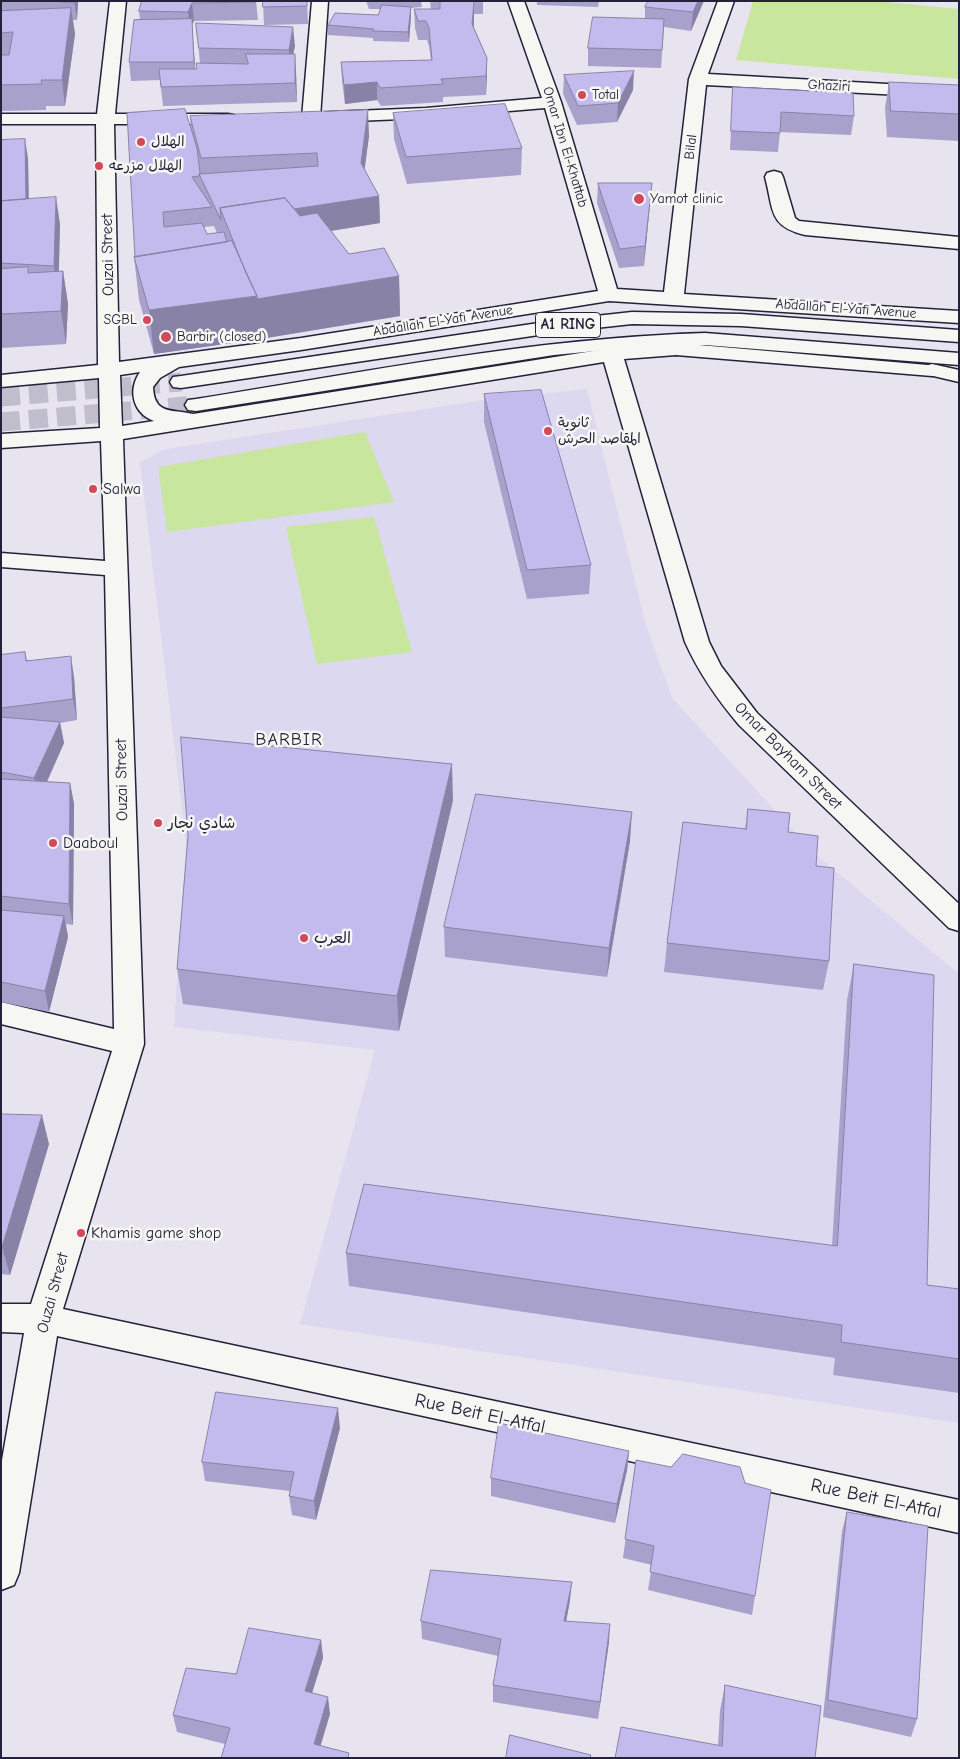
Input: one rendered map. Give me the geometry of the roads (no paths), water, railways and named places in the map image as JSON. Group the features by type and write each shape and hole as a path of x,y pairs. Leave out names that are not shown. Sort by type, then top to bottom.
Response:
{"main road":[{"name":"Ouzai Street","path":"1,1573 43,1319 129,1044 117,569 109,371 105,120 118,1"},
{"path":"311,118 320,1"},
{"name":"Omar Ibn El-Khattab","path":"516,1 552,102 609,295"},
{"name":"Bilal","path":"674,297 698,79 726,1"},
{"path":"115,34 134,34"},
{"name":"Ghaziri","path":"698,79 959,93"},
{"path":"291,118 426,113 552,102"},
{"path":"1,119 242,119"},
{"path":"774,177 786,221 792,225 805,229 959,244"},
{"name":"Abdallah El-Yafi Avenue","path":"180,372 301,344 609,295 674,297 959,317"},
{"name":"Abdallah El-Yafi Avenue","path":"1,381 109,371 180,372 632,318 741,320 959,336"},
{"name":"A1 RING","path":"195,413 554,349 637,340 705,339 959,359"},
{"path":"1,441 112,434 195,413 612,354 676,349 959,372"},
{"name":"Omar Bayham Street","path":"612,354 687,613 709,667 727,694 748,719 959,921"},
{"path":"932,370 959,376"},
{"path":"180,372 148,375 142,390 148,407 156,414 195,413"},
{"path":"1,560 20,564 117,569"},
{"path":"1,1013 129,1044"},
{"name":"Rue Beit El-Atfal","path":"1,1318 43,1319 959,1517"}],"tunnel":[{"path":"1,397 181,382"},
{"path":"1,422 196,405"}],"place":[{"name":"Total","path":"582,95"},
{"name":"الهلال","path":"141,142"},
{"name":"الهلال مزرعه","path":"99,166"},
{"name":"Yamot clinic","path":"639,199"},
{"name":"SGBL","path":"147,320"},
{"name":"Barbir (closed)","path":"166,337"},
{"name":"ثانوية المقاصد الحرش","path":"548,431"},
{"name":"Salwa","path":"93,489"},
{"name":"شادي نجار","path":"158,823"},
{"name":"Daaboul","path":"53,843"},
{"name":"العرب","path":"304,938"},
{"name":"Khamis game shop","path":"81,1233"}],"district":[{"name":"BARBIR","path":"289,740"}]}
